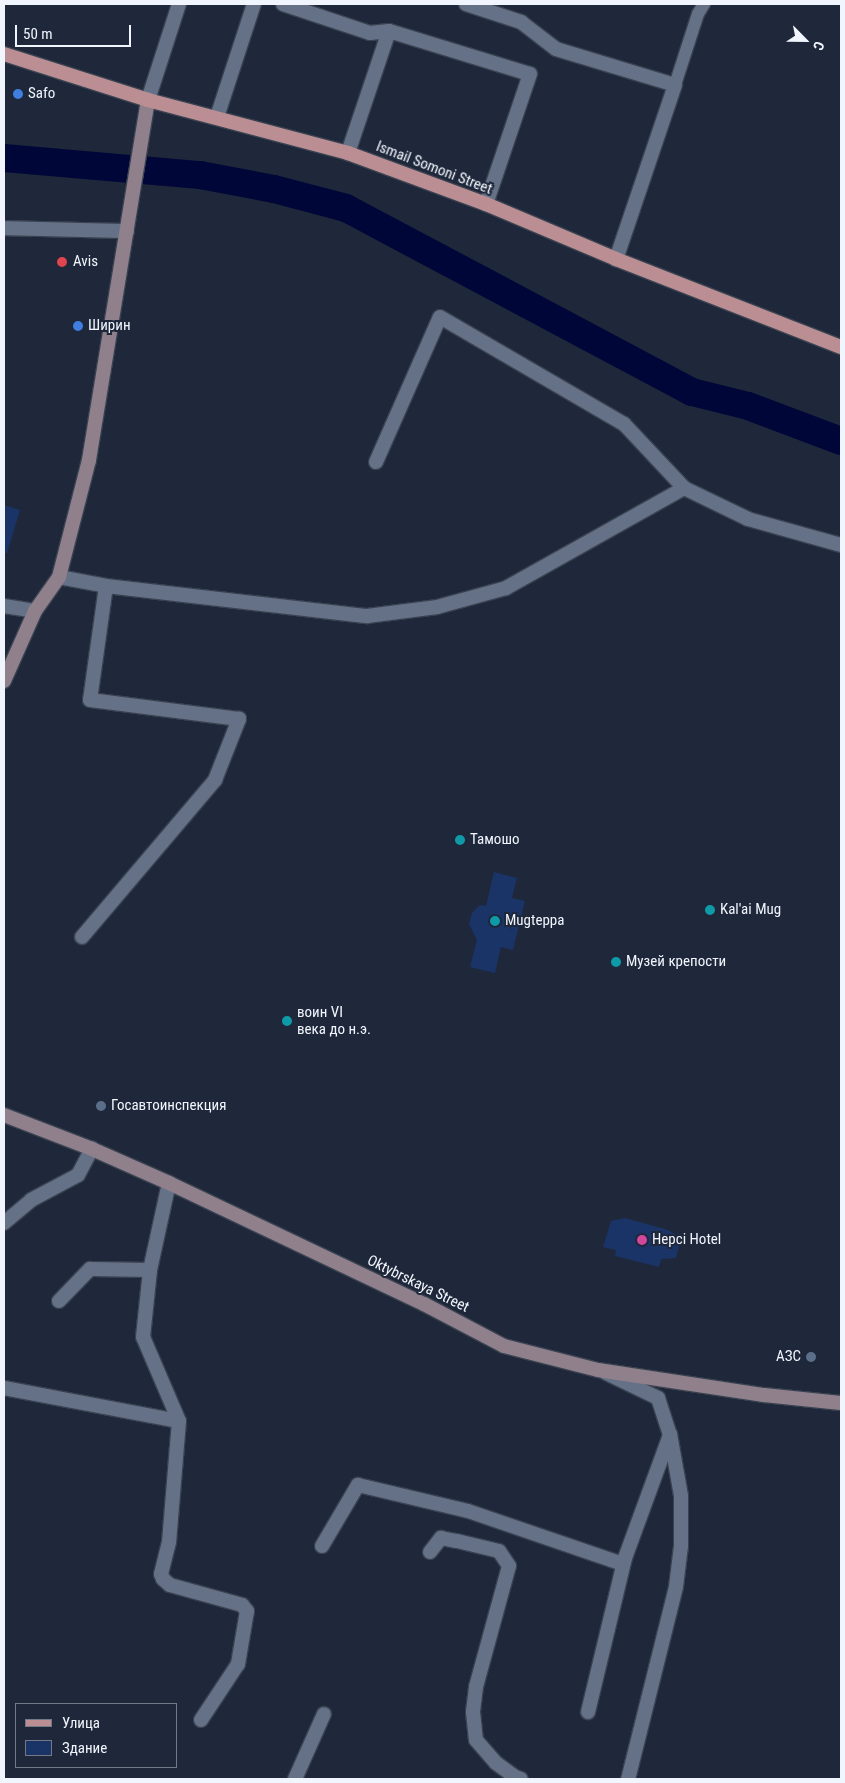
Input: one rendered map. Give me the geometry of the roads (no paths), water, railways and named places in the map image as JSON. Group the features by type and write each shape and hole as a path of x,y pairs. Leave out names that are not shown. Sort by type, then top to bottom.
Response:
{"main road":[{"name":"Ismail Somoni Street","path":"4,54 146,106 218,117 348,153 486,204 616,259 841,347"},
{"path":"4,681 35,611 59,577 89,460 146,106"},
{"name":"Oktybrskaya Street","path":"4,1115 92,1149 169,1183 424,1304 504,1346 598,1370 764,1395 841,1403"}],"street":[{"path":"146,106 179,4"},
{"path":"218,117 254,4"},
{"path":"284,4 370,33 389,31 530,74 486,204"},
{"path":"466,4 482,7 521,22 556,49 675,85"},
{"path":"616,259 698,14 704,4"},
{"path":"348,153 389,31"},
{"path":"4,228 127,231"},
{"path":"376,462 440,317 624,424 684,488 748,519 841,545"},
{"path":"59,577 106,586 367,616 437,607 506,588 684,488"},
{"path":"82,937 215,780 239,719 90,700 106,586"},
{"path":"4,606 35,611"},
{"path":"4,1223 31,1200 78,1175 92,1149"},
{"path":"169,1183 150,1270 142,1337 179,1421 168,1542 162,1574 163,1579 170,1585 242,1606 246,1610 238,1664 201,1720"},
{"path":"59,1301 90,1269 150,1270"},
{"path":"598,1370 658,1398 670,1434 681,1496 680,1554 676,1587 628,1779"},
{"path":"4,1388 179,1421"},
{"path":"588,1712 623,1564 670,1434"},
{"path":"322,1546 358,1485 468,1511 623,1564"},
{"path":"430,1552 441,1538 499,1551 509,1566 476,1687 473,1712 476,1740 496,1763 515,1778 521,1779"},
{"path":"296,1779 324,1714"}],"waterway":[{"path":"4,158 200,175 274,189 346,208 692,392 748,406 841,441"}],"place":[{"name":"Safo","path":"18,94"},
{"name":"Avis","path":"62,262"},
{"name":"Ширин","path":"78,326"},
{"name":"Тамошо","path":"460,840"},
{"name":"Kal'ai Mug","path":"710,910"},
{"name":"Mugteppa","path":"495,921"},
{"name":"Музей крепости","path":"616,962"},
{"name":"воин VI века до н.э.","path":"287,1021"},
{"name":"Госавтоинспекция","path":"101,1106"},
{"name":"Hepci Hotel","path":"642,1240"},
{"name":"АЗС","path":"811,1357"}]}
